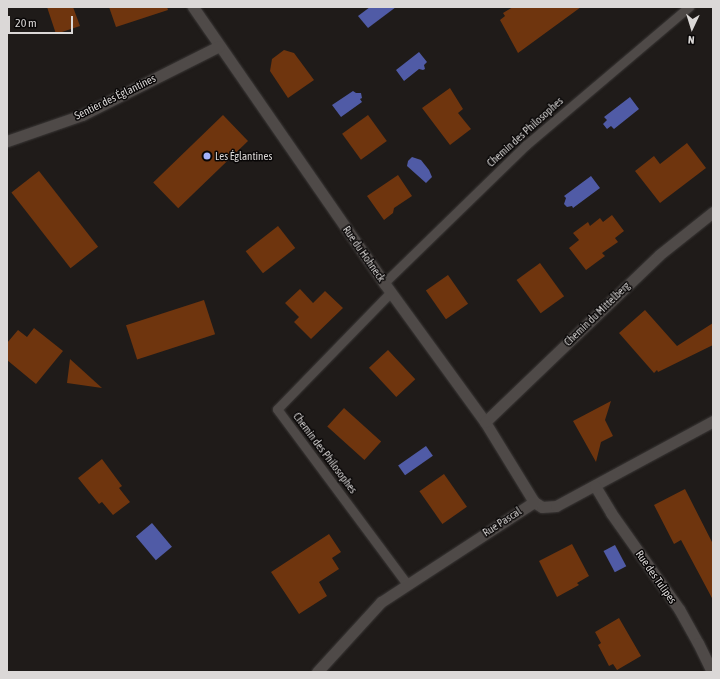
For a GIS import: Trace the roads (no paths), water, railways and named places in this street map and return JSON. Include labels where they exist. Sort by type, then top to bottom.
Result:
[{"type":"street","name":"Rue du Hohneck","points":[[192,7],[387,288],[485,422],[534,502]]},
{"type":"street","name":"Sentier des Églantines","points":[[7,141],[82,114],[219,46]]},
{"type":"street","name":"Chemin du Mittelberg","points":[[485,422],[659,255],[713,212]]},
{"type":"street","name":"Rue Pascal","points":[[317,672],[381,602],[534,502],[542,507],[556,506],[713,421]]},
{"type":"street","name":"Rue des Tulipes","points":[[595,486],[679,609],[712,672]]},
{"type":"lane","name":"Chemin des Philosophes","points":[[407,584],[277,409],[387,288],[526,145],[689,7]]},
{"type":"water","points":[[370,7],[396,7],[368,28],[358,16]]},
{"type":"water","points":[[419,52],[427,62],[424,65],[425,69],[419,69],[404,81],[396,70]]},
{"type":"water","points":[[353,91],[356,93],[361,93],[362,98],[360,99],[362,102],[341,117],[332,105]]},
{"type":"water","points":[[630,97],[639,109],[614,129],[611,126],[607,129],[603,124],[607,120],[604,117]]},
{"type":"water","points":[[412,157],[421,160],[429,170],[432,177],[426,183],[407,166],[408,161]]},
{"type":"water","points":[[591,176],[600,188],[573,208],[572,206],[567,207],[564,204],[566,198],[564,196]]},
{"type":"water","points":[[426,446],[433,456],[405,475],[398,466]]},
{"type":"water","points":[[152,523],[172,547],[156,560],[136,536]]},
{"type":"water","points":[[615,545],[626,566],[615,572],[604,551]]},
{"type":"place","name":"Les Églantines","points":[[207,156]]}]
